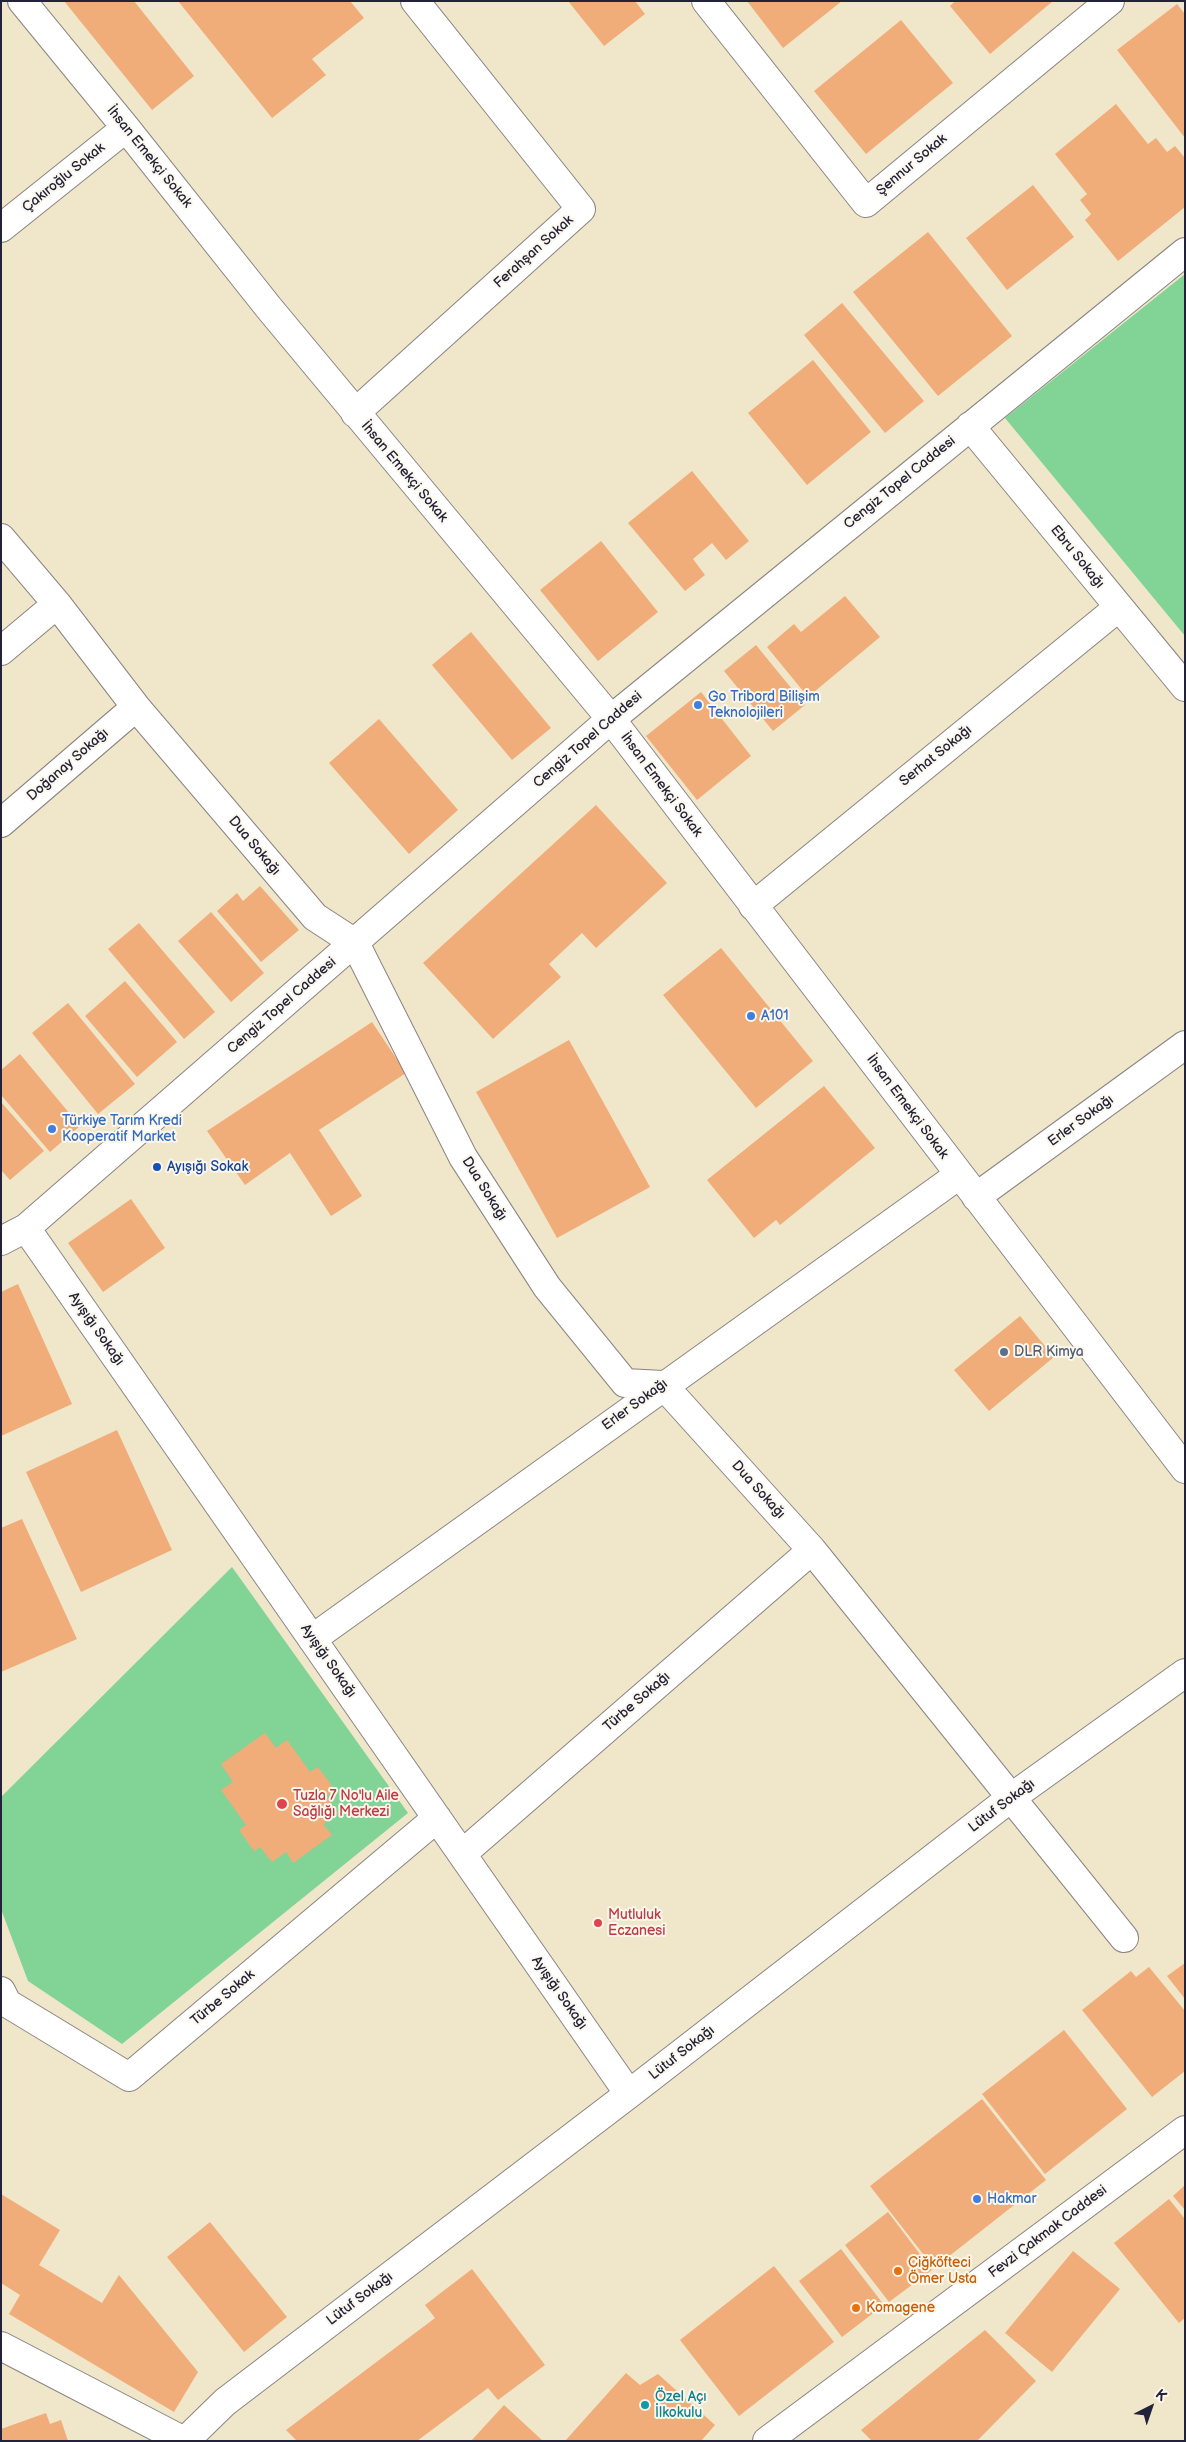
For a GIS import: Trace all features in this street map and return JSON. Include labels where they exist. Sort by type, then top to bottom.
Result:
[{"type":"street","name":"İhsan Emekçi Sokak","points":[[22,1],[126,128],[268,308],[611,719],[1185,1469]]},
{"type":"street","name":"Ferahşan Sokak","points":[[356,413],[581,209],[415,1]]},
{"type":"street","name":"Şennur Sokak","points":[[706,1],[866,203],[1110,1]]},
{"type":"street","name":"Çakıroğlu Sokak","points":[[1,228],[126,128]]},
{"type":"street","name":"Cengiz Topel Caddesi","points":[[1,1241],[26,1228],[611,719],[1185,252]]},
{"type":"street","name":"Ebru Sokağı","points":[[970,426],[1185,687]]},
{"type":"street","name":"Dua Sokağı","points":[[1,538],[57,604],[136,707],[315,917],[355,943],[463,1157],[547,1287],[625,1383],[663,1385],[812,1550],[1124,1938]]},
{"type":"street","points":[[1,651],[57,604]]},
{"type":"street","name":"Serhat Sokağı","points":[[753,906],[1118,607]]},
{"type":"street","name":"Doğanay Sokağı","points":[[1,823],[136,707]]},
{"type":"street","name":"Erler Sokağı","points":[[976,1197],[1185,1045]]},
{"type":"street","name":"Erler Sokağı","points":[[312,1639],[959,1174]]},
{"type":"street","name":"Ayışığı Sokağı","points":[[26,1228],[629,2094]]},
{"type":"street","name":"Türbe Sokağı","points":[[462,1854],[812,1550]]},
{"type":"street","name":"Lütuf Sokağı","points":[[184,2441],[225,2402],[629,2094],[1012,1797],[1185,1673]]},
{"type":"street","name":"Türbe Sokak","points":[[1,1992],[6,2003],[129,2077],[437,1818]]},
{"type":"street","name":"Fevzi Çakmak Caddesi","points":[[767,2441],[1185,2130]]},
{"type":"street","points":[[2,2348],[184,2441]]},
{"type":"green space","points":[[1185,274],[1185,636],[1005,418]]},
{"type":"green space","points":[[232,1567],[408,1813],[122,2044],[28,1981],[1,1909],[1,1797]]},
{"type":"building","points":[[64,1],[134,1],[194,76],[152,110]]},
{"type":"building","points":[[178,1],[350,1],[364,18],[312,59],[326,75],[272,118]]},
{"type":"building","points":[[568,1],[635,1],[645,14],[604,46]]},
{"type":"building","points":[[747,1],[842,1],[783,48]]},
{"type":"building","points":[[955,1],[1053,1],[990,54],[950,6]]},
{"type":"building","points":[[1177,4],[1185,14],[1185,138],[1117,50]]},
{"type":"building","points":[[901,20],[953,83],[866,154],[814,91]]},
{"type":"building","points":[[1116,104],[1148,144],[1156,138],[1167,152],[1175,146],[1185,158],[1185,207],[1118,261],[1085,220],[1091,214],[1080,200],[1087,194],[1055,154]]},
{"type":"building","points":[[1033,185],[1074,237],[1007,290],[966,238]]},
{"type":"building","points":[[928,232],[1012,336],[938,396],[853,292]]},
{"type":"building","points":[[842,303],[924,401],[885,433],[804,335]]},
{"type":"building","points":[[813,360],[871,432],[807,485],[748,413]]},
{"type":"building","points":[[692,471],[749,541],[726,560],[712,543],[693,559],[705,575],[685,591],[628,523]]},
{"type":"building","points":[[601,541],[658,612],[598,661],[540,590]]},
{"type":"building","points":[[845,596],[880,637],[808,697],[767,647],[794,624],[801,632]]},
{"type":"building","points":[[471,632],[551,728],[512,760],[432,665]]},
{"type":"building","points":[[756,645],[805,705],[773,731],[724,671]]},
{"type":"building","points":[[701,692],[751,756],[697,800],[646,736]]},
{"type":"building","points":[[379,719],[458,810],[409,854],[329,763]]},
{"type":"building","points":[[596,805],[667,883],[596,948],[582,933],[549,964],[561,977],[493,1039],[423,963]]},
{"type":"building","points":[[260,886],[299,930],[261,962],[217,911],[237,893],[243,901]]},
{"type":"building","points":[[211,912],[264,973],[231,1002],[178,941]]},
{"type":"building","points":[[139,923],[215,1012],[184,1039],[108,949]]},
{"type":"building","points":[[721,948],[813,1061],[756,1108],[663,995]]},
{"type":"building","points":[[125,981],[177,1042],[137,1077],[85,1016]]},
{"type":"building","points":[[68,1003],[135,1084],[98,1114],[32,1033]]},
{"type":"building","points":[[372,1022],[406,1073],[319,1130],[362,1196],[331,1216],[290,1153],[245,1185],[207,1131]]},
{"type":"building","points":[[569,1040],[650,1187],[557,1238],[476,1092]]},
{"type":"building","points":[[20,1054],[80,1126],[50,1152],[1,1095],[1,1070]]},
{"type":"building","points":[[824,1086],[875,1148],[780,1225],[776,1220],[754,1238],[707,1180]]},
{"type":"building","points":[[1,1102],[44,1151],[10,1180],[1,1170]]},
{"type":"building","points":[[131,1199],[165,1248],[103,1292],[68,1243]]},
{"type":"building","points":[[18,1284],[72,1404],[1,1436],[1,1292]]},
{"type":"building","points":[[1020,1316],[1054,1357],[989,1411],[954,1370]]},
{"type":"building","points":[[117,1430],[172,1550],[81,1592],[26,1472]]},
{"type":"building","points":[[22,1519],[77,1639],[1,1672],[1,1528]]},
{"type":"building","name":"Tuzla 7 No'lu Aile Sağlığı Merkezi","points":[[265,1733],[276,1748],[287,1740],[310,1772],[318,1767],[335,1790],[326,1796],[338,1813],[323,1824],[332,1835],[293,1863],[286,1852],[272,1862],[260,1847],[254,1851],[239,1830],[246,1825],[221,1790],[233,1782],[221,1764]]},
{"type":"building","points":[[1185,1963],[1185,1999],[1167,1976]]},
{"type":"building","points":[[1149,1967],[1185,2011],[1185,2071],[1152,2097],[1082,2010],[1131,1971],[1136,1977]]},
{"type":"building","points":[[1064,2030],[1127,2109],[1045,2174],[982,2094]]},
{"type":"building","points":[[982,2099],[1046,2180],[934,2268],[870,2186]]},
{"type":"building","points":[[1185,2185],[1185,2210],[1173,2196]]},
{"type":"building","points":[[1,2194],[60,2230],[39,2265],[102,2303],[119,2275],[198,2372],[174,2412],[9,2314],[20,2295],[1,2283]]},
{"type":"building","points":[[1169,2199],[1185,2219],[1185,2318],[1179,2323],[1114,2243]]},
{"type":"building","points":[[888,2212],[932,2270],[889,2302],[845,2245]]},
{"type":"building","points":[[210,2222],[287,2317],[244,2352],[167,2257]]},
{"type":"building","points":[[841,2249],[884,2305],[842,2337],[799,2281]]},
{"type":"building","points":[[1073,2251],[1120,2289],[1052,2372],[1005,2333]]},
{"type":"building","points":[[774,2266],[834,2342],[739,2416],[680,2340]]},
{"type":"building","points":[[472,2269],[545,2365],[498,2400],[488,2388],[417,2441],[297,2441],[286,2430],[435,2318],[425,2305]]},
{"type":"building","points":[[985,2330],[1036,2381],[977,2441],[872,2441],[861,2430]]},
{"type":"building","name":"Özel Açı İlkokulu","points":[[626,2373],[640,2385],[658,2374],[715,2425],[701,2441],[565,2441]]},
{"type":"building","points":[[504,2405],[543,2441],[471,2441]]},
{"type":"building","points":[[46,2413],[50,2424],[61,2420],[68,2441],[1,2441],[1,2429]]},
{"type":"place","name":"Go Tri̇bord Bi̇li̇şi̇m Teknoloji̇leri","points":[[698,705]]},
{"type":"place","name":"A101","points":[[751,1016]]},
{"type":"place","name":"Türkiye Tarım Kredi Kooperatif Market","points":[[52,1129]]},
{"type":"place","name":"Ayışığı Sokak","points":[[157,1167]]},
{"type":"place","name":"DLR Kimya","points":[[1004,1352]]},
{"type":"place","name":"Tuzla 7 No'lu Aile Sağlığı Merkezi","points":[[282,1804]]},
{"type":"place","name":"Mutluluk Eczanesi","points":[[598,1923]]},
{"type":"place","name":"Hakmar","points":[[977,2199]]},
{"type":"place","name":"Çiğköfteci Ömer Usta","points":[[898,2271]]},
{"type":"place","name":"Komagene","points":[[856,2308]]},
{"type":"place","name":"Özel Açı İlkokulu","points":[[645,2405]]}]
